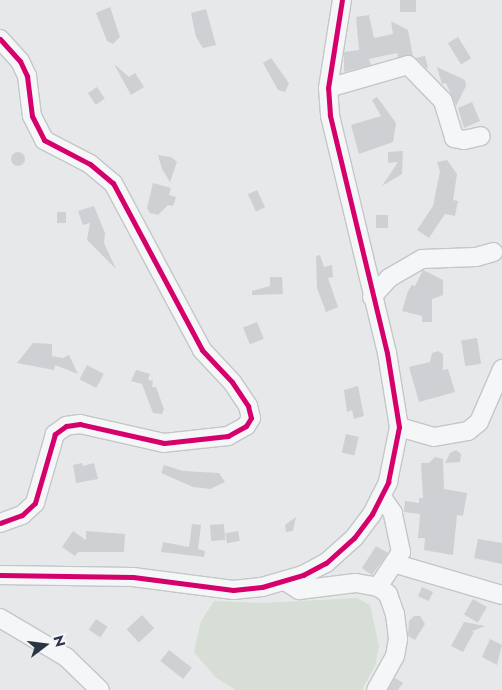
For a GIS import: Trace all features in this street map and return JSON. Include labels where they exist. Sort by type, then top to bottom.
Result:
[{"type":"street","points":[[0,575],[133,577],[233,590],[285,581],[326,563],[354,538],[381,496],[395,457],[399,427],[394,390],[330,115],[328,88],[342,0]]},
{"type":"street","points":[[0,39],[20,60],[27,76],[32,116],[44,140],[90,164],[113,183],[202,350],[232,382],[248,406],[251,418],[246,426],[228,436],[164,443],[80,424],[66,426],[55,434],[35,502],[22,514],[0,523]]},
{"type":"street","points":[[328,88],[408,64],[440,95],[454,138],[464,140],[481,136]]},
{"type":"street","points":[[372,297],[389,278],[422,259],[476,257],[493,252]]},
{"type":"street","points":[[399,427],[434,438],[468,432],[479,422],[502,369]]},
{"type":"street","points":[[378,587],[396,564],[401,552],[398,532],[392,513],[381,496]]},
{"type":"street","points":[[396,564],[502,595]]},
{"type":"street","points":[[285,581],[299,590],[356,583],[378,587],[388,594],[395,614],[398,639],[395,656],[376,690]]},
{"type":"street","points":[[0,618],[66,657],[100,690]]},
{"type":"shaded area","points":[[357,598],[370,605],[379,646],[375,666],[362,690],[236,690],[215,677],[194,652],[201,621],[214,601],[264,603]]},
{"type":"building","points":[[400,0],[416,0],[416,12],[400,12]]},
{"type":"building","points":[[110,7],[120,37],[113,44],[107,41],[96,13]]},
{"type":"building","points":[[206,9],[216,45],[203,48],[196,37],[191,13]]},
{"type":"building","points":[[369,15],[374,38],[393,34],[391,21],[408,30],[413,56],[398,57],[397,53],[369,59],[371,65],[344,72],[344,52],[359,50],[356,17]]},
{"type":"building","points":[[458,37],[471,58],[461,65],[448,43]]},
{"type":"building","points":[[425,56],[428,68],[416,58]]},
{"type":"building","points":[[271,58],[289,83],[285,92],[278,90],[263,63]]},
{"type":"building","points":[[114,64],[129,77],[135,73],[144,87],[131,95]]},
{"type":"building","points":[[437,67],[465,80],[466,86],[456,106],[446,83],[442,84]]},
{"type":"building","points":[[97,87],[105,99],[96,105],[88,93]]},
{"type":"building","points":[[377,97],[396,123],[393,142],[359,154],[351,125],[381,116],[372,100]]},
{"type":"building","points":[[472,102],[480,121],[464,128],[458,108]]},
{"type":"building","points":[[403,151],[402,174],[382,186],[398,162],[388,163],[388,152]]},
{"type":"building","points":[[15,152],[21,152],[25,159],[21,166],[15,166],[11,162],[11,156]]},
{"type":"building","points":[[158,155],[171,157],[177,162],[170,182],[162,169]]},
{"type":"building","points":[[447,160],[457,174],[453,200],[458,201],[455,216],[445,214],[429,238],[417,230],[433,206],[440,171],[437,162]]},
{"type":"building","points":[[153,183],[171,188],[169,195],[176,197],[173,206],[168,205],[158,215],[150,213],[147,208]]},
{"type":"building","points":[[257,190],[265,207],[256,211],[248,194]]},
{"type":"building","points":[[94,206],[105,233],[104,243],[116,269],[87,240],[90,223],[83,225],[78,211]]},
{"type":"building","points":[[57,212],[66,212],[66,223],[57,223]]},
{"type":"building","points":[[376,215],[388,215],[388,228],[376,228]]},
{"type":"building","points":[[320,255],[324,267],[332,265],[333,277],[328,278],[338,307],[326,312],[317,288],[316,256]]},
{"type":"building","points":[[423,270],[443,280],[443,295],[432,299],[432,322],[422,322],[422,316],[402,311],[408,291],[412,285],[415,286]]},
{"type":"building","points":[[270,277],[282,277],[283,294],[252,295],[252,291],[270,286]]},
{"type":"building","points":[[257,322],[264,339],[250,344],[243,328]]},
{"type":"building","points":[[477,338],[481,364],[465,366],[461,341]]},
{"type":"building","points":[[33,343],[52,344],[52,356],[63,358],[69,355],[78,374],[55,365],[54,370],[17,363]]},
{"type":"building","points":[[438,351],[443,354],[443,370],[448,369],[455,392],[419,402],[409,367],[430,362],[432,353]]},
{"type":"building","points":[[87,365],[104,374],[96,388],[79,379]]},
{"type":"building","points":[[136,370],[150,374],[148,380],[153,381],[152,387],[156,387],[164,409],[162,414],[153,413],[142,384],[131,381]]},
{"type":"building","points":[[358,386],[364,416],[354,419],[352,410],[347,412],[344,390]]},
{"type":"building","points":[[346,434],[359,437],[354,455],[342,453]]},
{"type":"building","points":[[456,450],[461,454],[460,462],[445,463],[450,453]]},
{"type":"building","points":[[435,457],[443,459],[444,489],[467,493],[463,516],[457,515],[453,555],[424,550],[425,538],[418,538],[420,514],[404,512],[405,501],[419,503],[419,498],[423,498],[421,463],[429,463]]},
{"type":"building","points":[[82,463],[83,466],[94,463],[98,479],[76,483],[73,465]]},
{"type":"building","points":[[164,465],[183,471],[219,473],[225,482],[210,489],[193,487],[161,473]]},
{"type":"building","points":[[296,517],[293,531],[286,532],[285,525]]},
{"type":"building","points":[[192,524],[201,525],[198,549],[205,551],[204,557],[161,552],[163,542],[189,547]]},
{"type":"building","points":[[224,524],[225,540],[211,541],[210,525]]},
{"type":"building","points":[[73,531],[86,540],[86,531],[125,534],[124,552],[78,552],[75,556],[62,547]]},
{"type":"building","points":[[238,531],[240,541],[227,543],[225,533]]},
{"type":"building","points":[[478,539],[502,543],[502,564],[474,558]]},
{"type":"building","points":[[376,546],[388,553],[372,575],[362,568]]},
{"type":"building","points":[[422,587],[433,592],[429,601],[418,596]]},
{"type":"building","points":[[473,599],[487,607],[478,623],[464,615]]},
{"type":"building","points":[[142,615],[154,628],[139,642],[127,629]]},
{"type":"building","points":[[414,616],[420,616],[425,624],[415,640],[408,636],[409,621]]},
{"type":"building","points":[[96,619],[108,627],[100,638],[89,630]]},
{"type":"building","points":[[464,622],[485,626],[472,631],[474,632],[463,652],[451,646]]},
{"type":"building","points":[[490,639],[502,645],[497,665],[482,657]]},
{"type":"building","points":[[169,650],[192,668],[183,679],[160,661]]},
{"type":"building","points":[[395,678],[403,683],[398,690],[388,690]]},
{"type":"cycle path","points":[[0,575],[133,577],[233,590],[262,587],[303,575],[326,563],[354,538],[372,514],[388,482],[399,427],[387,353],[330,115],[328,88],[342,0]]},
{"type":"cycle path","points":[[0,39],[20,61],[27,76],[32,116],[44,140],[90,164],[113,183],[202,350],[232,382],[248,406],[251,418],[246,426],[228,436],[164,443],[80,424],[66,426],[55,434],[35,503],[22,515],[0,523]]}]
